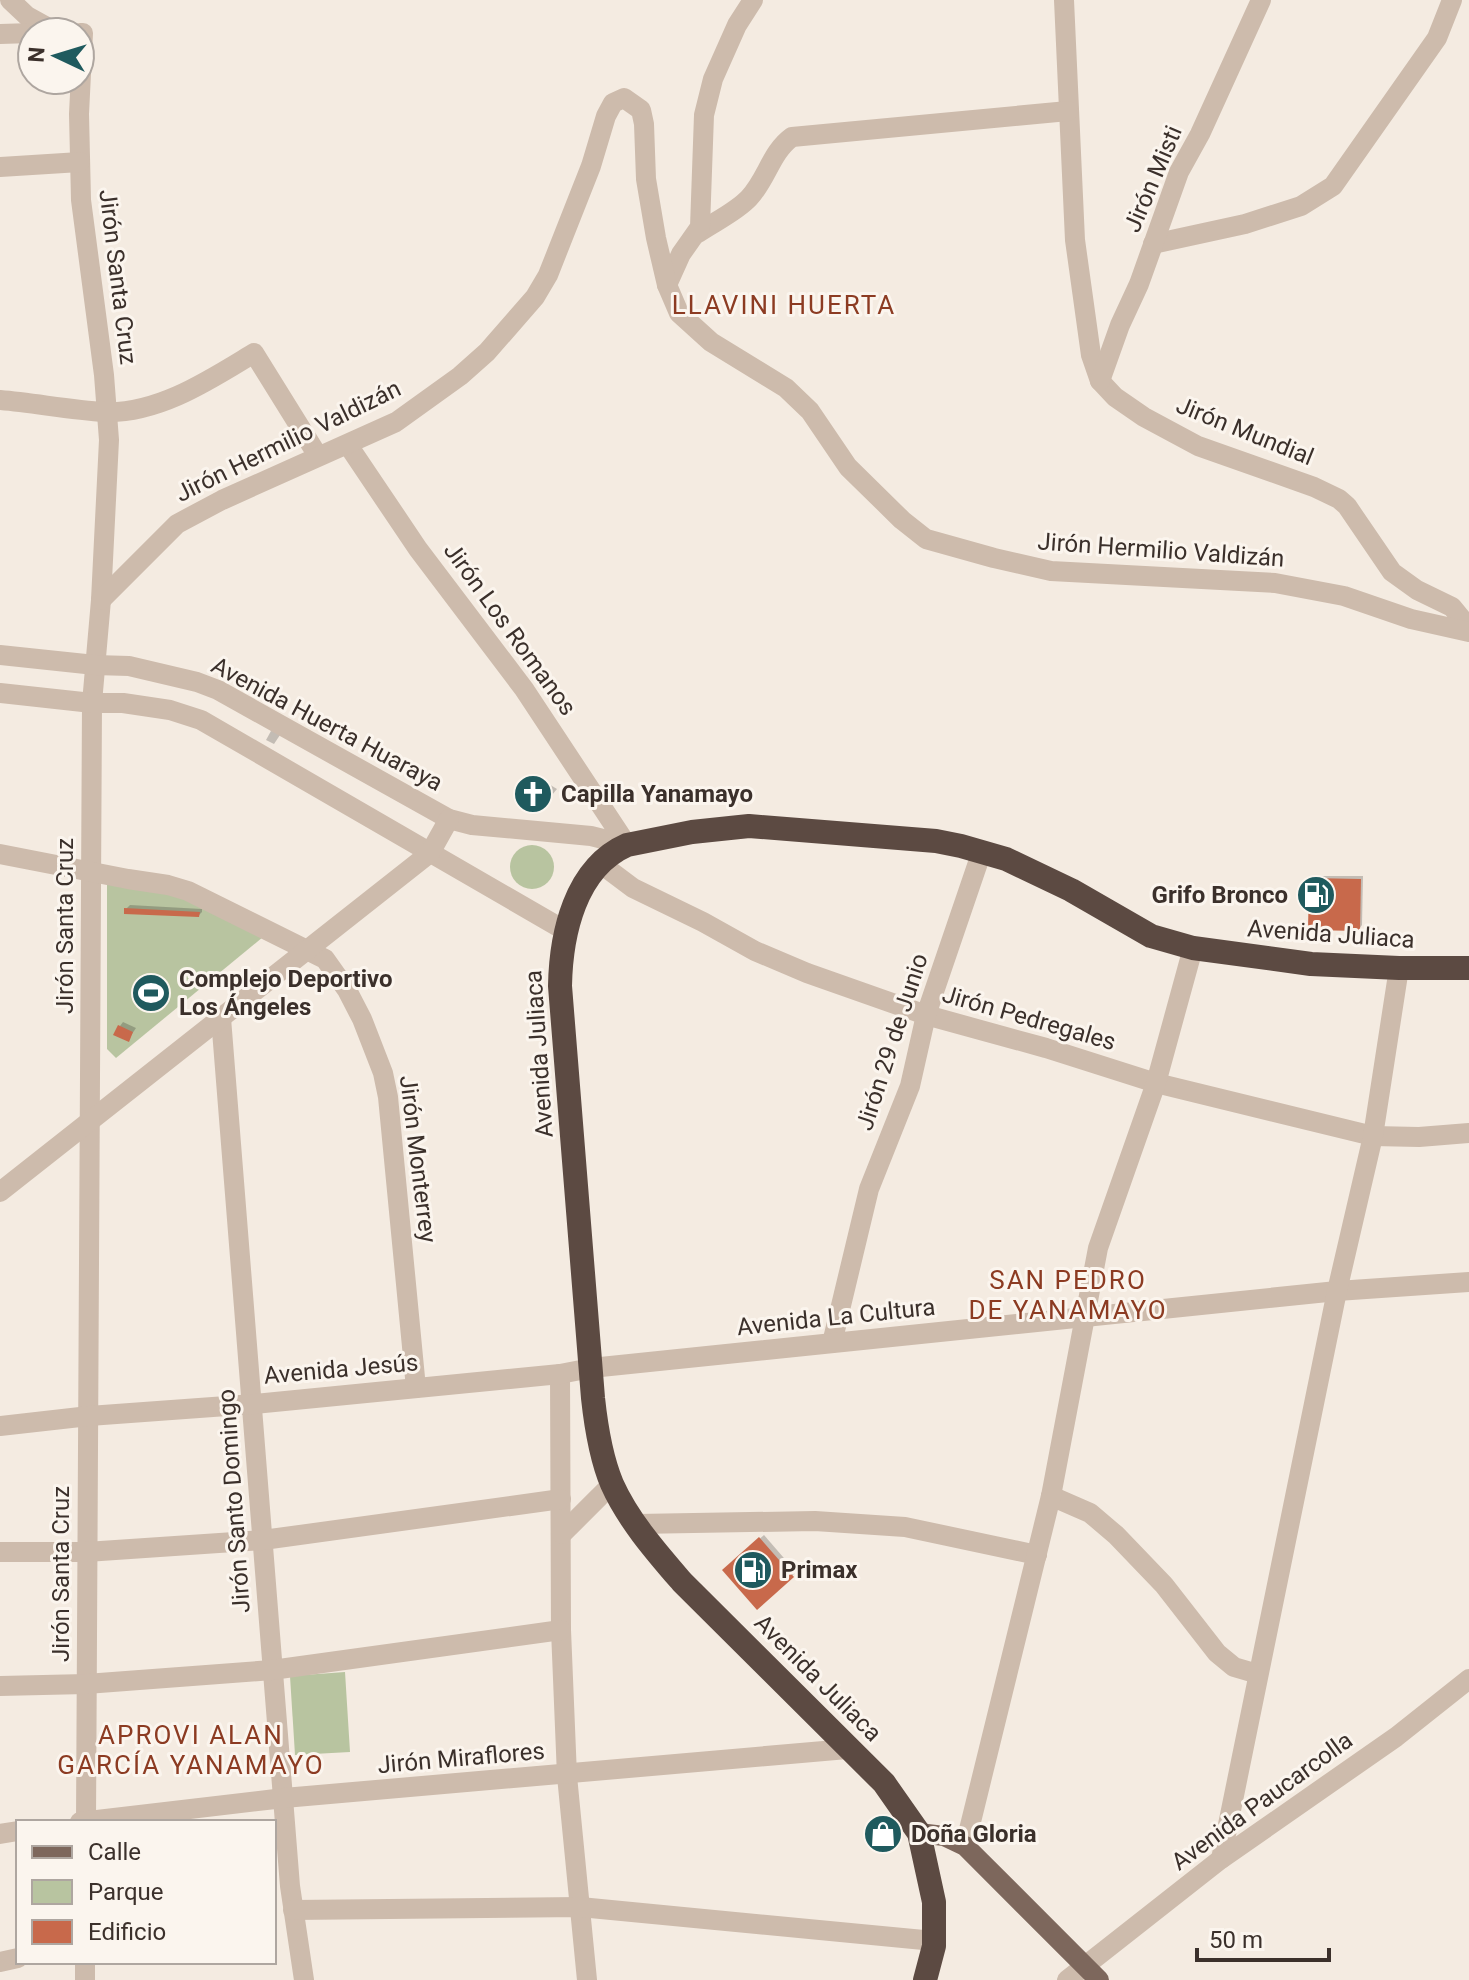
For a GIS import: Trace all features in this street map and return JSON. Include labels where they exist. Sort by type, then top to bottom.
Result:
[{"type":"highway","name":"Avenida Juliaca","points":[[925,1980],[934,1941],[934,1902],[919,1833],[884,1783],[682,1582],[637,1524],[612,1484],[596,1424],[560,986],[564,930],[579,895],[614,851],[627,845],[692,832],[749,826],[936,841],[1006,859],[1071,890],[1151,936],[1193,948],[1311,964],[1469,968]]},
{"type":"main road","points":[[919,1833],[944,1836],[965,1846],[1092,1973]]},
{"type":"street","points":[[10,0],[27,16]]},
{"type":"street","points":[[698,233],[704,115],[713,79],[737,25],[753,0]]},
{"type":"street","points":[[1064,0],[1075,240],[1091,355],[1100,381]]},
{"type":"street","name":"Jirón Misti","points":[[1100,381],[1179,172],[1200,134],[1261,0]]},
{"type":"street","points":[[1153,244],[1245,224],[1301,206],[1333,186],[1437,38],[1452,0]]},
{"type":"street","name":"Jirón Santa Cruz","points":[[80,96],[84,237],[108,412],[109,469],[92,703],[84,1820]]},
{"type":"street","name":"Jirón Hermilio Valdizán","points":[[101,600],[177,524],[396,422],[460,376],[513,324],[535,297],[558,254],[606,116],[613,103],[624,98],[641,110],[650,205],[667,285],[679,313],[696,331],[786,388],[810,411],[848,467],[926,539],[1051,571],[1275,583],[1344,596],[1411,619],[1469,630]]},
{"type":"street","points":[[667,285],[681,254],[698,233],[748,200],[766,176],[782,144],[792,137],[1068,111]]},
{"type":"street","points":[[0,167],[80,162]]},
{"type":"street","points":[[0,400],[108,412],[158,402],[187,390],[254,353],[318,456]]},
{"type":"street","name":"Jirón Mundial","points":[[1100,381],[1115,397],[1144,417],[1198,446],[1314,487],[1339,499],[1392,572],[1417,590],[1452,607],[1469,630]]},
{"type":"street","name":"Jirón Los Romanos","points":[[348,445],[418,549],[524,689],[627,845]]},
{"type":"street","name":"Avenida Huerta Huaraya","points":[[0,655],[129,666],[208,686],[449,819],[472,825],[591,836],[627,845]]},
{"type":"street","points":[[0,693],[92,703],[123,703],[170,710],[201,720],[564,930]]},
{"type":"street","points":[[0,1192],[430,853],[449,819]]},
{"type":"street","name":"Jirón 29 de Junio","points":[[832,1343],[869,1189],[910,1086],[926,1015],[982,851]]},
{"type":"street","name":"Jirón Monterrey","points":[[0,854],[188,891],[325,959],[347,990],[362,1019],[383,1073],[391,1117],[416,1388]]},
{"type":"street","name":"Jirón Pedregales","points":[[601,864],[645,895],[755,951],[926,1015],[1156,1083],[1373,1136],[1419,1137],[1469,1133]]},
{"type":"street","points":[[965,1846],[1051,1496],[1098,1248],[1156,1083],[1193,948]]},
{"type":"street","points":[[1221,1859],[1337,1291],[1373,1136],[1399,968]]},
{"type":"street","name":"Jirón Santo Domingo","points":[[221,1018],[284,1798],[282,1888],[293,1910],[304,1980]]},
{"type":"street","name":"Avenida La Cultura","points":[[591,1368],[1337,1291],[1469,1282]]},
{"type":"street","name":"Avenida Jesús","points":[[0,1426],[560,1374],[591,1368]]},
{"type":"street","points":[[560,1374],[561,1630],[567,1776],[587,1980]]},
{"type":"street","points":[[562,1534],[612,1484]]},
{"type":"street","points":[[1051,1496],[1090,1513],[1116,1535],[1164,1585],[1217,1653],[1234,1667],[1258,1674]]},
{"type":"street","points":[[0,1552],[86,1552],[263,1540],[561,1499]]},
{"type":"street","points":[[637,1524],[815,1521],[905,1527],[1037,1555]]},
{"type":"street","points":[[0,1686],[86,1684],[272,1670],[561,1630]]},
{"type":"street","name":"Avenida Paucarcolla","points":[[1067,1980],[1092,1973],[1131,1932],[1221,1859],[1396,1737],[1469,1679]]},
{"type":"street","name":"Jirón Miraflores","points":[[101,1820],[284,1798],[567,1776],[847,1749]]},
{"type":"street","points":[[293,1910],[580,1907],[934,1941]]},
{"type":"green space","points":[[532,845],[547,852],[554,867],[547,882],[532,889],[517,882],[510,867],[517,852]]},
{"type":"green space","name":"Complejo Deportivo Los Ángeles","points":[[107,870],[165,882],[263,937],[116,1058],[107,1049]]},
{"type":"green space","points":[[345,1672],[350,1752],[295,1755],[290,1676]]},
{"type":"building","name":"Capilla Yanamayo","points":[[524,782],[550,797],[542,810],[518,791]]},
{"type":"building","points":[[1309,878],[1361,879],[1360,931],[1308,930]]},
{"type":"building","points":[[124,908],[200,912],[199,917],[124,914]]},
{"type":"building","points":[[118,1025],[133,1032],[129,1042],[113,1035]]},
{"type":"building","points":[[759,1537],[794,1577],[757,1610],[722,1570]]},
{"type":"place","name":"Capilla Yanamayo","points":[[533,794]]},
{"type":"place","name":"Grifo Bronco","points":[[1316,895]]},
{"type":"place","name":"Complejo Deportivo Los Ángeles","points":[[151,993]]},
{"type":"place","name":"Primax","points":[[753,1570]]},
{"type":"place","name":"Doña Gloria","points":[[883,1834]]},
{"type":"district","name":"LLAVINI HUERTA","points":[[784,305]]},
{"type":"district","name":"SAN PEDRO DE YANAMAYO","points":[[1068,1295]]},
{"type":"district","name":"APROVI ALAN GARCÍA YANAMAYO","points":[[191,1750]]}]
